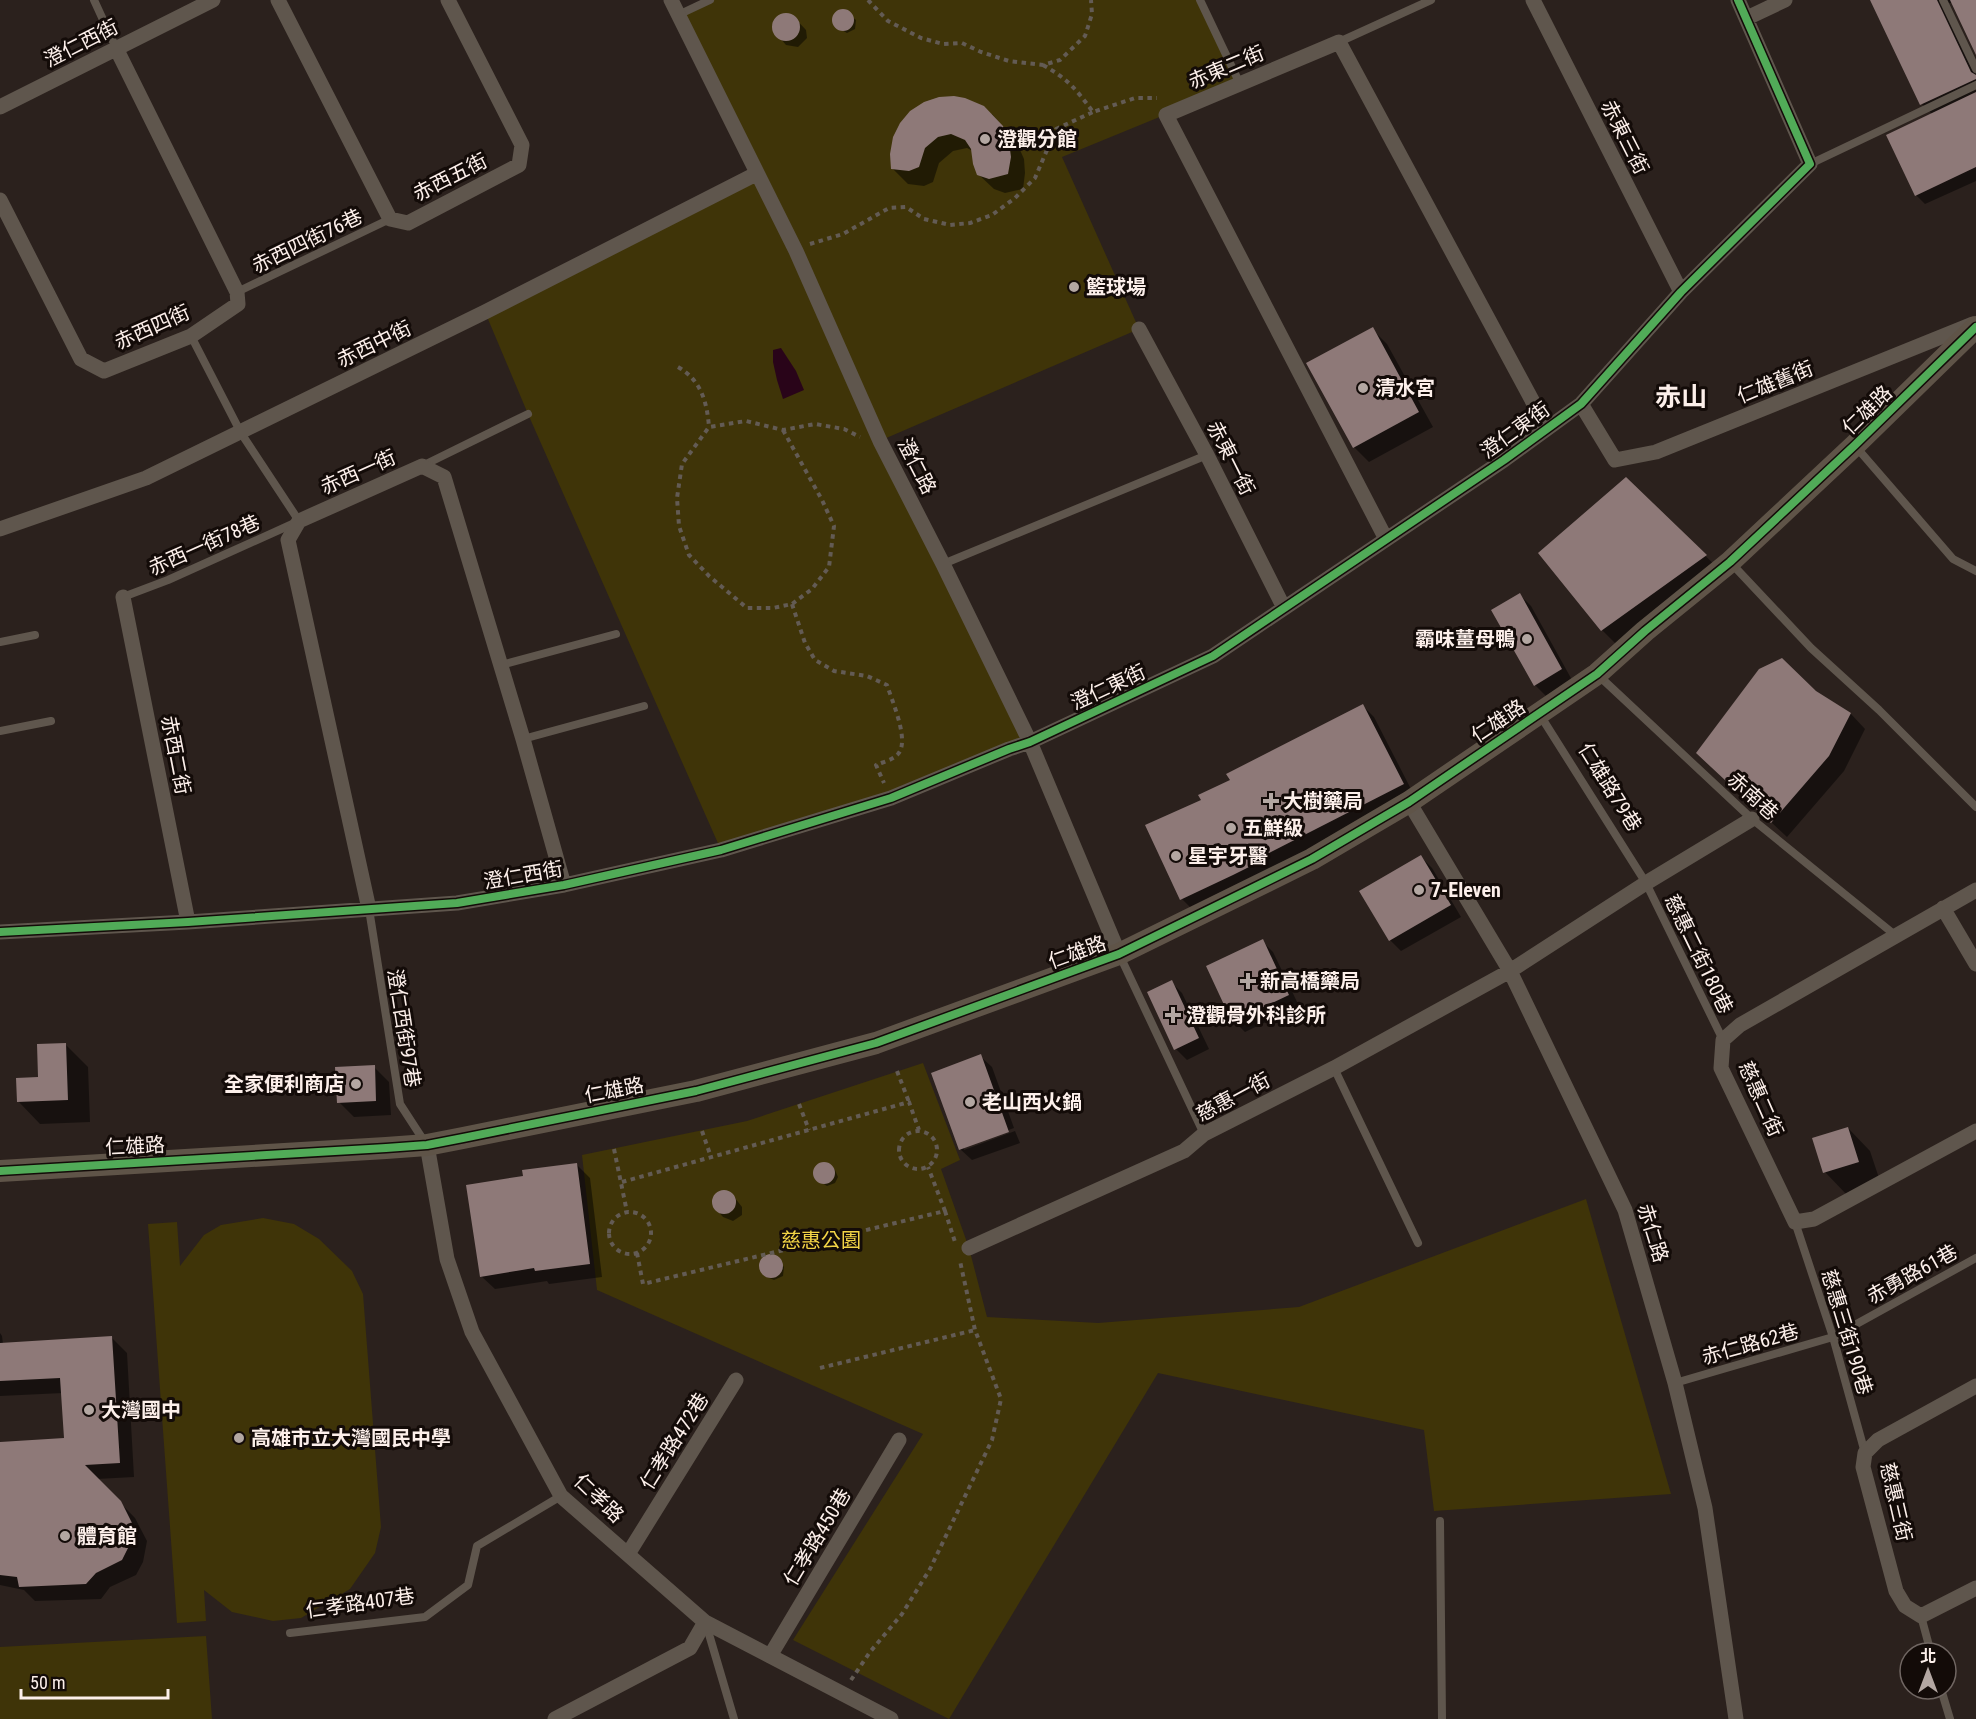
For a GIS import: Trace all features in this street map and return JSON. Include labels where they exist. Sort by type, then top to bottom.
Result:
[{"type":"street","name":"澄仁西街","points":[[0,107],[213,0]]},
{"type":"street","points":[[278,0],[390,219]]},
{"type":"street","name":"赤西五街","points":[[390,219],[408,223],[519,165],[522,145],[448,0]]},
{"type":"street","name":"澄仁路","points":[[671,0],[796,251],[880,441],[944,564],[1030,742],[1119,954]]},
{"type":"street","name":"赤東三街","points":[[1533,0],[1681,292]]},
{"type":"street","points":[[1738,0],[1748,18],[1810,164]]},
{"type":"street","points":[[1748,18],[1785,0]]},
{"type":"street","points":[[1339,42],[1547,428]]},
{"type":"street","name":"赤東二街","points":[[1339,42],[1166,115],[1386,539]]},
{"type":"street","points":[[116,48],[237,292]]},
{"type":"street","name":"澄仁東街","points":[[1030,742],[1213,656],[1504,460],[1581,404],[1681,292],[1810,164]]},
{"type":"street","name":"赤西中街","points":[[0,529],[146,478],[495,307],[756,174]]},
{"type":"street","name":"赤西四街","points":[[0,200],[81,359],[104,371],[191,336],[238,304],[237,292]]},
{"type":"street","name":"仁雄舊街","points":[[1581,404],[1615,460],[1656,452],[1976,325]]},
{"type":"street","name":"仁雄路","points":[[0,1171],[427,1145],[696,1091],[876,1043],[1119,954],[1312,859],[1409,802],[1596,674],[1730,562],[1855,445],[1976,325]]},
{"type":"street","name":"赤東一街","points":[[1139,329],[1207,455],[1284,608]]},
{"type":"street","name":"赤西一街","points":[[299,521],[422,466],[444,477],[523,739],[564,885]]},
{"type":"street","points":[[299,521],[288,540],[369,909]]},
{"type":"street","name":"赤西二街","points":[[123,597],[188,922]]},
{"type":"street","name":"澄仁西街","points":[[0,932],[188,922],[457,903],[564,885],[720,850],[891,798],[1030,742]]},
{"type":"street","name":"赤仁路","points":[[1409,802],[1510,971],[1625,1210],[1676,1383],[1705,1508],[1736,1719]]},
{"type":"street","points":[[1510,971],[1646,883],[1752,819]]},
{"type":"street","points":[[1723,1040],[1740,1025],[1976,890]]},
{"type":"street","points":[[1943,908],[1976,964]]},
{"type":"street","name":"慈惠一街","points":[[969,1248],[1184,1151],[1204,1134],[1334,1068],[1510,971]]},
{"type":"street","name":"慈惠二街","points":[[1723,1040],[1721,1068],[1795,1222]]},
{"type":"street","points":[[1795,1222],[1814,1220],[1976,1131]]},
{"type":"street","name":"仁孝路","points":[[427,1145],[447,1259],[472,1332],[561,1496],[705,1622],[891,1719]]},
{"type":"street","name":"仁孝路472巷","points":[[628,1554],[736,1380]]},
{"type":"street","name":"慈惠三街","points":[[1921,1616],[1905,1606],[1896,1591],[1863,1467],[1865,1453],[1878,1440],[1976,1386]]},
{"type":"street","name":"仁孝路450巷","points":[[770,1656],[899,1440]]},
{"type":"street","points":[[1921,1616],[1976,1588]]},
{"type":"street","points":[[555,1719],[690,1648],[705,1622]]},
{"type":"lane","points":[[94,0],[116,48]]},
{"type":"lane","points":[[678,15],[710,0]]},
{"type":"lane","points":[[1200,0],[1240,84]]},
{"type":"lane","points":[[1339,42],[1431,0]]},
{"type":"lane","points":[[1943,0],[1976,69]]},
{"type":"lane","points":[[1810,164],[1976,85]]},
{"type":"lane","name":"赤西四街76巷","points":[[237,292],[390,219]]},
{"type":"lane","points":[[191,336],[241,433],[299,521]]},
{"type":"lane","points":[[422,466],[528,414]]},
{"type":"lane","points":[[1855,445],[1953,559],[1976,571]]},
{"type":"lane","points":[[944,564],[1207,455]]},
{"type":"lane","name":"赤西一街78巷","points":[[123,597],[168,580],[299,521]]},
{"type":"lane","points":[[1730,562],[1811,648],[1879,710],[1976,807]]},
{"type":"lane","points":[[501,665],[616,634]]},
{"type":"lane","points":[[0,642],[35,635]]},
{"type":"lane","name":"赤南巷","points":[[1596,674],[1752,819],[1895,935]]},
{"type":"lane","points":[[523,739],[644,706]]},
{"type":"lane","name":"仁雄路79巷","points":[[1539,714],[1646,883]]},
{"type":"lane","points":[[0,731],[51,721]]},
{"type":"lane","name":"慈惠二街180巷","points":[[1646,883],[1723,1040]]},
{"type":"lane","name":"澄仁西街97巷","points":[[369,909],[400,1104],[427,1145]]},
{"type":"lane","points":[[1119,954],[1204,1134]]},
{"type":"lane","points":[[1334,1068],[1418,1244]]},
{"type":"lane","name":"慈惠三街190巷","points":[[1795,1222],[1833,1337],[1865,1453]]},
{"type":"lane","name":"赤勇路61巷","points":[[1833,1337],[1976,1258]]},
{"type":"lane","name":"赤仁路62巷","points":[[1676,1383],[1833,1337]]},
{"type":"lane","name":"仁孝路407巷","points":[[290,1633],[425,1617],[468,1585],[477,1546],[561,1496]]},
{"type":"lane","points":[[1440,1521],[1442,1719]]},
{"type":"lane","points":[[1921,1616],[1928,1641]]},
{"type":"lane","points":[[705,1622],[734,1719]]},
{"type":"lane","points":[[1945,1701],[1950,1719]]},
{"type":"path","points":[[868,0],[888,21],[921,38],[943,44],[962,43],[1009,61],[1043,65],[1063,76],[1075,87],[1093,112]]},
{"type":"path","points":[[1043,65],[1060,60],[1085,36],[1092,14],[1091,0]]},
{"type":"path","points":[[796,251],[843,234],[889,208],[906,207],[924,219],[950,225],[970,223],[992,215],[1015,198],[1035,178],[1056,129],[1093,112],[1135,99],[1157,98]]},
{"type":"path","points":[[678,367],[687,372],[701,389],[708,408],[709,427],[682,464],[677,498],[679,526],[688,555],[747,608],[773,608],[792,604],[812,590],[829,567],[834,526],[783,430]]},
{"type":"path","points":[[709,427],[746,421],[783,430],[815,424],[844,429],[873,444],[880,441]]},
{"type":"path","points":[[792,604],[805,643],[815,660],[834,671],[867,676],[887,685],[902,734],[902,748],[896,756],[876,765],[891,798]]},
{"type":"path","points":[[897,1071],[919,1131]]},
{"type":"path","points":[[622,1182],[909,1102]]},
{"type":"path","points":[[800,1104],[809,1130]]},
{"type":"path","points":[[702,1131],[711,1157]]},
{"type":"path","points":[[913,1131],[931,1135],[937,1145],[936,1158],[928,1167],[909,1167],[899,1151],[903,1139],[913,1131]]},
{"type":"path","points":[[614,1149],[627,1212]]},
{"type":"path","points":[[843,1694],[870,1652],[902,1614],[930,1569],[992,1440],[1001,1399],[975,1330],[958,1250],[928,1167]]},
{"type":"path","points":[[637,1253],[643,1284],[945,1211]]},
{"type":"path","points":[[627,1212],[641,1215],[650,1225],[651,1238],[648,1244],[637,1253],[624,1253],[617,1250],[610,1238],[609,1231],[615,1218],[627,1212]]},
{"type":"path","points":[[820,1368],[975,1330]]},
{"type":"green space","points":[[710,0],[1200,0],[1240,84],[1062,157],[1139,329],[884,439],[1030,742],[721,850],[485,312],[756,174],[678,15]]},
{"type":"green space","name":"慈惠公園","points":[[923,1063],[960,1160],[941,1169],[969,1248],[987,1317],[1098,1323],[1299,1307],[1586,1199],[1671,1494],[1434,1511],[1424,1430],[1158,1373],[949,1719],[793,1640],[923,1434],[597,1290],[582,1155],[747,1121]]},
{"type":"green space","points":[[263,1218],[294,1224],[319,1239],[352,1271],[363,1294],[381,1527],[375,1553],[350,1589],[301,1618],[273,1621],[232,1612],[204,1590],[206,1621],[177,1623],[148,1224],[177,1222],[180,1266],[204,1235],[221,1225]]},
{"type":"green space","points":[[206,1636],[212,1719],[0,1719],[0,1647]]},
{"type":"shaded area","points":[[781,348],[796,371],[804,390],[783,399],[773,362],[773,350]]},
{"type":"building","points":[[1870,0],[1937,0],[1976,79],[1920,105]]},
{"type":"building","points":[[1950,0],[1976,0],[1976,55]]},
{"type":"building","points":[[843,9],[851,12],[854,20],[851,28],[843,31],[835,28],[832,20],[835,12]]},
{"type":"building","points":[[786,13],[796,17],[800,27],[796,37],[786,41],[776,37],[772,27],[776,17]]},
{"type":"building","points":[[1976,92],[1976,167],[1915,196],[1886,135]]},
{"type":"building","name":"澄觀分館","points":[[954,96],[984,106],[1003,126],[1009,142],[1011,157],[1008,174],[989,179],[977,175],[971,149],[965,140],[951,134],[938,137],[925,148],[919,167],[909,171],[891,169],[890,154],[893,137],[900,123],[910,111],[924,102],[939,97]]},
{"type":"building","name":"清水宮","points":[[1373,327],[1419,412],[1353,448],[1306,363]]},
{"type":"building","points":[[1626,477],[1707,555],[1601,631],[1538,553]]},
{"type":"building","name":"霸味薑母鴨","points":[[1520,593],[1562,669],[1534,686],[1491,610]]},
{"type":"building","points":[[1782,658],[1816,691],[1851,713],[1829,756],[1771,823],[1696,753],[1759,669]]},
{"type":"building","points":[[1363,704],[1404,784],[1261,857],[1263,860],[1180,900],[1145,825],[1201,800],[1198,795],[1230,780],[1226,774]]},
{"type":"building","points":[[1421,855],[1451,905],[1389,941],[1359,891]]},
{"type":"building","name":"新高橋藥局","points":[[1263,939],[1289,995],[1232,1022],[1206,966]]},
{"type":"building","name":"澄觀骨外科診所","points":[[1172,980],[1199,1038],[1174,1050],[1147,992]]},
{"type":"building","points":[[66,1043],[68,1100],[17,1102],[16,1078],[38,1077],[37,1044]]},
{"type":"building","name":"老山西火鍋","points":[[981,1054],[1009,1132],[959,1150],[931,1073]]},
{"type":"building","name":"全家便利商店","points":[[375,1065],[376,1101],[337,1103],[335,1067]]},
{"type":"building","points":[[1848,1127],[1859,1162],[1823,1173],[1812,1138]]},
{"type":"building","points":[[820,1162],[828,1162],[835,1169],[835,1177],[828,1184],[820,1184],[813,1177],[813,1169]]},
{"type":"building","points":[[577,1163],[590,1264],[535,1271],[534,1268],[480,1277],[466,1185],[523,1176],[522,1170]]},
{"type":"building","points":[[724,1190],[733,1193],[736,1202],[733,1211],[724,1214],[715,1211],[712,1202],[715,1193]]},
{"type":"building","points":[[771,1254],[779,1258],[783,1266],[779,1274],[771,1278],[763,1274],[759,1266],[763,1258]]},
{"type":"building","points":[[112,1336],[120,1463],[85,1465],[121,1501],[133,1525],[129,1546],[122,1560],[96,1573],[86,1584],[19,1587],[17,1577],[0,1575],[0,1442],[64,1438],[60,1378],[0,1381],[0,1343]]},
{"type":"cycle path","points":[[0,932],[188,922],[457,903],[564,885],[721,850],[891,798],[1030,742],[1213,656],[1504,460],[1581,404],[1681,292],[1810,164],[1738,0]]},
{"type":"cycle path","points":[[0,1171],[427,1145],[696,1091],[876,1043],[1119,954],[1312,859],[1409,802],[1597,674],[1645,631],[1730,562],[1976,327]]},
{"type":"place","name":"澄觀分館","points":[[985,139]]},
{"type":"place","name":"籃球場","points":[[1074,287]]},
{"type":"place","name":"清水宮","points":[[1363,388]]},
{"type":"place","name":"霸味薑母鴨","points":[[1527,639]]},
{"type":"place","name":"大樹藥局","points":[[1271,801]]},
{"type":"place","name":"五鮮級","points":[[1231,828]]},
{"type":"place","name":"星宇牙醫","points":[[1176,856]]},
{"type":"place","name":"7-Eleven","points":[[1419,890]]},
{"type":"place","name":"新高橋藥局","points":[[1248,981]]},
{"type":"place","name":"澄觀骨外科診所","points":[[1173,1015]]},
{"type":"place","name":"全家便利商店","points":[[356,1084]]},
{"type":"place","name":"老山西火鍋","points":[[970,1102]]},
{"type":"place","name":"大灣國中","points":[[89,1410]]},
{"type":"place","name":"高雄市立大灣國民中學","points":[[239,1438]]},
{"type":"place","name":"體育館","points":[[65,1536]]},
{"type":"district","name":"赤山","points":[[1681,397]]}]
